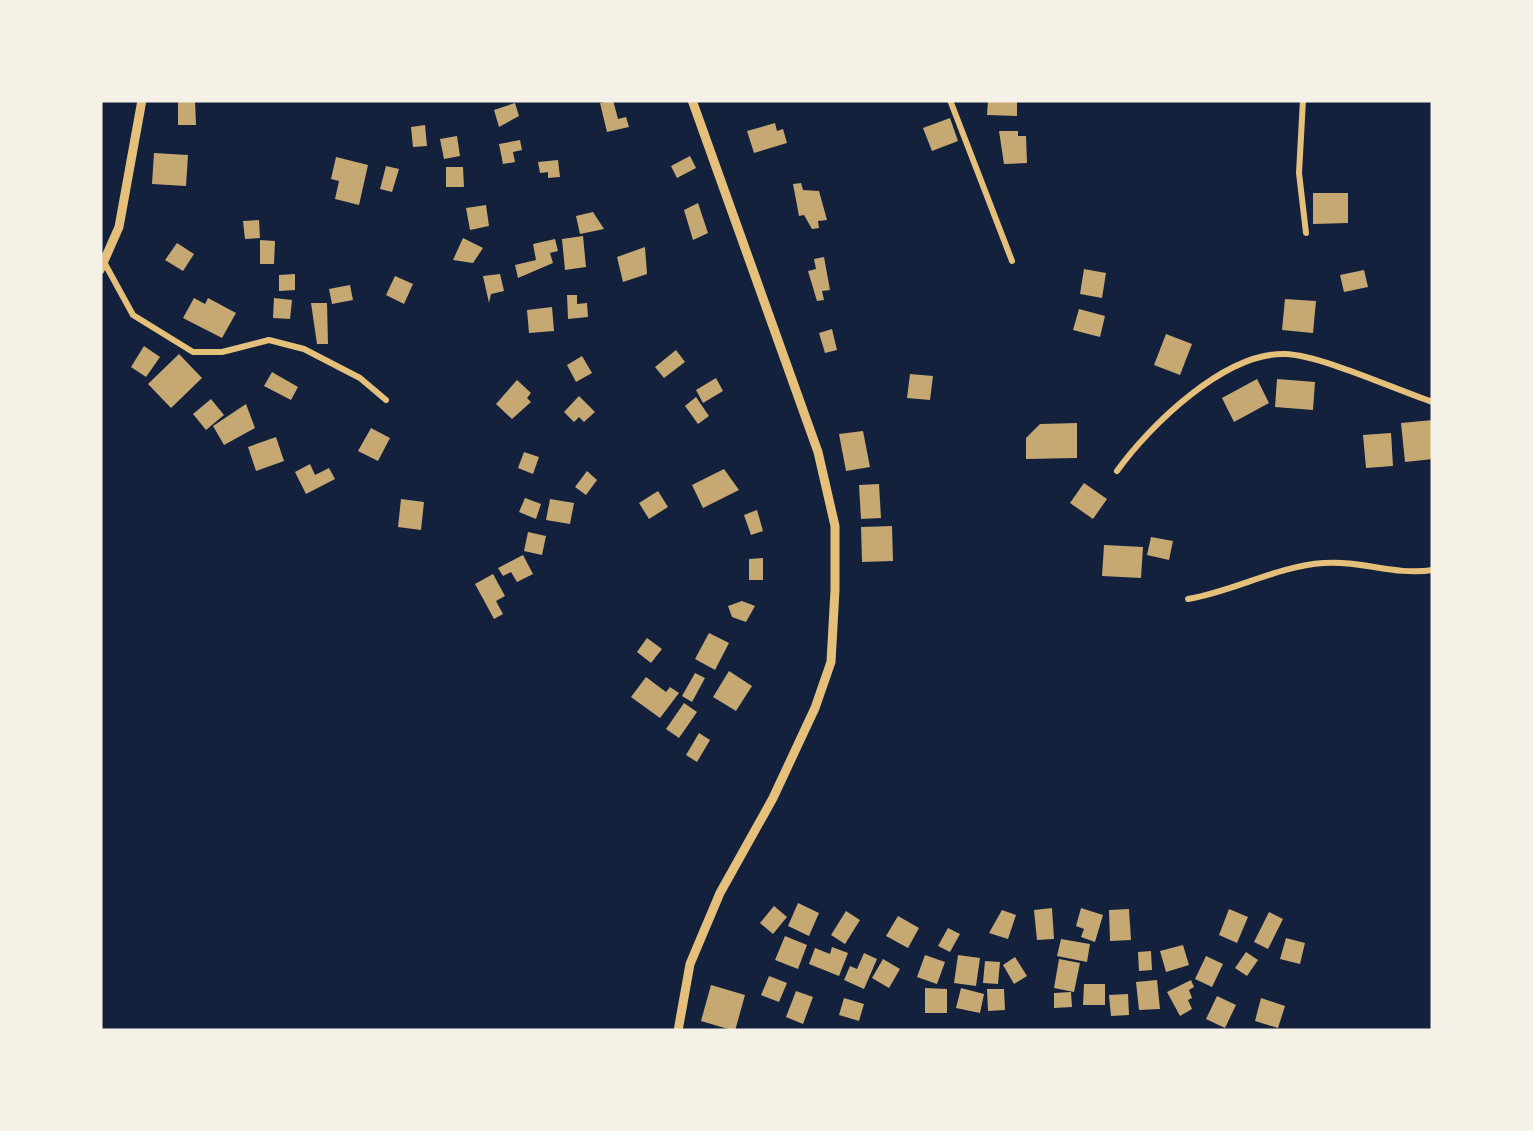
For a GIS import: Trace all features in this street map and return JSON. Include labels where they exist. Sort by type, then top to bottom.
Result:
[{"type":"street","points":[[142,100],[128,189],[102,266],[133,315],[193,352],[222,352],[269,340],[304,349],[360,378],[386,400]]},
{"type":"street","points":[[678,1031],[690,964],[720,894],[773,798],[821,693],[831,662],[835,574],[835,526],[818,452],[692,100]]},
{"type":"street","points":[[950,100],[1012,261]]},
{"type":"street","points":[[1303,100],[1298,173],[1306,233]]},
{"type":"street","points":[[1117,471],[1138,442],[1200,389],[1240,364],[1267,355],[1294,354],[1433,402]]},
{"type":"street","points":[[1188,599],[1232,591],[1276,572],[1326,562],[1406,574],[1433,570]]},
{"type":"building","points":[[178,100],[195,100],[196,125],[178,125]]},
{"type":"building","points":[[613,100],[618,119],[626,117],[629,127],[607,132],[600,103]]},
{"type":"building","points":[[988,100],[1017,100],[1017,116],[987,115]]},
{"type":"building","points":[[515,103],[519,116],[499,127],[494,110]]},
{"type":"building","points":[[950,118],[958,141],[932,151],[923,128]]},
{"type":"building","points":[[775,123],[777,131],[783,129],[787,143],[754,153],[747,131]]},
{"type":"building","points":[[425,125],[427,146],[413,147],[411,127]]},
{"type":"building","points":[[999,131],[1018,131],[1018,136],[1026,136],[1027,163],[1004,164]]},
{"type":"building","points":[[457,136],[460,156],[444,159],[440,139]]},
{"type":"building","points":[[520,140],[522,150],[513,152],[515,162],[503,164],[499,144]]},
{"type":"building","points":[[154,153],[188,155],[186,186],[152,184]]},
{"type":"building","points":[[690,156],[696,168],[677,178],[671,166]]},
{"type":"building","points":[[336,157],[368,165],[359,205],[335,199],[339,181],[331,179]]},
{"type":"building","points":[[558,160],[560,177],[548,178],[548,172],[540,173],[538,162]]},
{"type":"building","points":[[386,166],[399,169],[392,192],[380,189]]},
{"type":"building","points":[[446,167],[463,167],[464,187],[446,187]]},
{"type":"building","points":[[801,183],[803,190],[819,191],[827,220],[818,221],[819,228],[812,229],[804,215],[799,216],[793,184]]},
{"type":"building","points":[[1313,193],[1348,193],[1348,223],[1313,224]]},
{"type":"building","points":[[698,203],[708,233],[693,240],[684,210]]},
{"type":"building","points":[[486,205],[489,226],[470,230],[466,208]]},
{"type":"building","points":[[593,212],[604,229],[580,234],[576,216]]},
{"type":"building","points":[[259,220],[260,238],[245,239],[243,221]]},
{"type":"building","points":[[583,236],[586,267],[565,270],[562,239]]},
{"type":"building","points":[[463,238],[483,248],[473,263],[453,260]]},
{"type":"building","points":[[555,239],[558,251],[550,253],[553,263],[518,278],[515,265],[536,260],[533,244]]},
{"type":"building","points":[[260,240],[275,241],[274,264],[260,264]]},
{"type":"building","points":[[177,243],[194,254],[183,271],[165,260]]},
{"type":"building","points":[[645,247],[647,274],[623,282],[617,257]]},
{"type":"building","points":[[824,257],[830,290],[822,291],[824,300],[817,301],[808,271],[816,269],[814,259]]},
{"type":"building","points":[[1084,269],[1106,273],[1102,298],[1080,294]]},
{"type":"building","points":[[1364,270],[1368,287],[1344,292],[1340,275]]},
{"type":"building","points":[[295,274],[295,290],[279,291],[279,275]]},
{"type":"building","points":[[500,274],[504,291],[491,294],[489,303],[483,276]]},
{"type":"building","points":[[395,276],[413,284],[404,304],[386,295]]},
{"type":"building","points":[[350,285],[353,300],[332,304],[329,289]]},
{"type":"building","points":[[567,295],[577,295],[577,304],[587,303],[588,317],[568,319]]},
{"type":"building","points":[[194,298],[205,304],[208,298],[236,313],[222,338],[183,318]]},
{"type":"building","points":[[274,298],[292,300],[290,319],[273,318]]},
{"type":"building","points":[[1285,299],[1316,301],[1313,333],[1282,330]]},
{"type":"building","points":[[311,303],[327,303],[328,344],[317,344]]},
{"type":"building","points":[[552,307],[554,331],[529,333],[527,310]]},
{"type":"building","points":[[1079,309],[1105,316],[1100,337],[1073,330]]},
{"type":"building","points":[[832,329],[837,350],[825,353],[819,333]]},
{"type":"building","points":[[1166,334],[1192,344],[1180,375],[1154,365]]},
{"type":"building","points":[[144,346],[160,357],[146,377],[131,367]]},
{"type":"building","points":[[676,350],[685,362],[664,378],[655,367]]},
{"type":"building","points":[[179,354],[202,378],[171,408],[148,384]]},
{"type":"building","points":[[582,356],[592,373],[576,382],[567,365]]},
{"type":"building","points":[[272,372],[298,387],[291,400],[264,386]]},
{"type":"building","points":[[910,374],[933,376],[930,400],[907,398]]},
{"type":"building","points":[[716,378],[723,391],[703,403],[696,390]]},
{"type":"building","points":[[1257,379],[1269,403],[1234,422],[1222,398]]},
{"type":"building","points":[[1277,379],[1315,382],[1313,410],[1275,407]]},
{"type":"building","points":[[517,380],[531,393],[527,398],[531,402],[512,419],[496,404]]},
{"type":"building","points":[[579,396],[595,412],[584,422],[579,417],[574,422],[564,412]]},
{"type":"building","points":[[696,397],[709,416],[698,424],[685,406]]},
{"type":"building","points":[[211,399],[224,415],[206,430],[193,414]]},
{"type":"building","points":[[246,404],[255,428],[224,445],[213,426]]},
{"type":"building","points":[[1433,420],[1433,459],[1405,462],[1401,423]]},
{"type":"building","points":[[1077,423],[1077,458],[1026,459],[1026,438],[1040,424]]},
{"type":"building","points":[[371,428],[390,438],[378,461],[358,451]]},
{"type":"building","points":[[863,431],[870,467],[846,471],[839,434]]},
{"type":"building","points":[[1391,433],[1393,466],[1366,468],[1363,435]]},
{"type":"building","points":[[276,437],[284,461],[256,471],[248,447]]},
{"type":"building","points":[[524,452],[539,457],[533,474],[518,468]]},
{"type":"building","points":[[310,464],[315,475],[329,468],[335,479],[306,494],[295,472]]},
{"type":"building","points":[[724,469],[739,490],[703,508],[692,485]]},
{"type":"building","points":[[587,471],[597,480],[586,495],[575,487]]},
{"type":"building","points":[[1084,483],[1107,499],[1093,519],[1070,503]]},
{"type":"building","points":[[879,484],[881,518],[861,519],[859,485]]},
{"type":"building","points":[[658,491],[668,507],[649,519],[639,503]]},
{"type":"building","points":[[525,498],[541,504],[536,519],[519,512]]},
{"type":"building","points":[[401,499],[424,502],[421,530],[398,527]]},
{"type":"building","points":[[550,499],[574,503],[570,524],[546,520]]},
{"type":"building","points":[[757,510],[763,531],[751,535],[744,515]]},
{"type":"building","points":[[892,526],[893,561],[862,562],[861,527]]},
{"type":"building","points":[[528,532],[546,536],[542,555],[524,551]]},
{"type":"building","points":[[1151,537],[1173,541],[1169,560],[1147,555]]},
{"type":"building","points":[[1104,545],[1143,547],[1141,578],[1102,576]]},
{"type":"building","points":[[523,555],[533,574],[517,582],[511,572],[503,576],[498,568]]},
{"type":"building","points":[[763,558],[763,580],[749,580],[749,559]]},
{"type":"building","points":[[493,574],[505,596],[496,601],[503,614],[494,619],[475,584]]},
{"type":"building","points":[[742,601],[755,606],[746,622],[732,617],[728,606]]},
{"type":"building","points":[[709,633],[729,643],[715,670],[695,659]]},
{"type":"building","points":[[647,638],[662,649],[651,663],[637,652]]},
{"type":"building","points":[[729,671],[752,686],[736,711],[713,697]]},
{"type":"building","points":[[695,673],[705,678],[692,702],[682,696]]},
{"type":"building","points":[[646,677],[666,692],[670,687],[679,693],[660,718],[631,697]]},
{"type":"building","points":[[684,703],[697,712],[679,738],[666,729]]},
{"type":"building","points":[[699,733],[710,740],[697,762],[686,755]]},
{"type":"building","points":[[798,903],[819,913],[809,936],[788,926]]},
{"type":"building","points":[[774,906],[787,917],[773,934],[760,923]]},
{"type":"building","points":[[1052,908],[1054,939],[1037,940],[1034,910]]},
{"type":"building","points":[[1081,908],[1103,915],[1095,942],[1081,937],[1084,929],[1076,926]]},
{"type":"building","points":[[1129,909],[1131,940],[1110,941],[1109,910]]},
{"type":"building","points":[[1229,909],[1248,917],[1237,943],[1219,935]]},
{"type":"building","points":[[1002,910],[1016,915],[1008,939],[989,933]]},
{"type":"building","points":[[846,911],[860,920],[845,944],[831,935]]},
{"type":"building","points":[[1269,912],[1283,919],[1268,949],[1254,942]]},
{"type":"building","points":[[898,916],[919,928],[908,948],[886,936]]},
{"type":"building","points":[[948,928],[960,934],[950,952],[938,946]]},
{"type":"building","points":[[785,936],[807,945],[798,969],[775,960]]},
{"type":"building","points":[[1286,938],[1305,943],[1300,964],[1280,959]]},
{"type":"building","points":[[1061,939],[1090,944],[1087,962],[1057,956]]},
{"type":"building","points":[[1183,945],[1189,965],[1166,972],[1160,951]]},
{"type":"building","points":[[832,947],[848,953],[839,976],[809,964],[815,948],[830,954]]},
{"type":"building","points":[[1151,951],[1152,970],[1139,971],[1138,952]]},
{"type":"building","points":[[1246,952],[1258,960],[1247,976],[1235,968]]},
{"type":"building","points":[[864,953],[877,959],[864,989],[844,980],[850,966],[857,969]]},
{"type":"building","points":[[925,955],[945,962],[937,984],[917,977]]},
{"type":"building","points":[[958,955],[980,958],[976,986],[954,983]]},
{"type":"building","points":[[1206,956],[1223,964],[1212,987],[1195,979]]},
{"type":"building","points":[[1015,957],[1027,976],[1014,984],[1003,965]]},
{"type":"building","points":[[883,959],[900,969],[889,988],[872,978]]},
{"type":"building","points":[[1059,959],[1080,963],[1074,992],[1054,988]]},
{"type":"building","points":[[985,961],[1000,962],[998,984],[983,983]]},
{"type":"building","points":[[769,976],[787,983],[779,1002],[761,995]]},
{"type":"building","points":[[1157,980],[1160,1009],[1139,1010],[1136,982]]},
{"type":"building","points":[[1191,980],[1194,987],[1189,990],[1192,998],[1188,1000],[1192,1009],[1180,1016],[1167,992]]},
{"type":"building","points":[[1084,984],[1105,984],[1105,1005],[1083,1005]]},
{"type":"building","points":[[711,985],[745,995],[735,1031],[701,1021]]},
{"type":"building","points":[[925,988],[947,989],[947,1013],[925,1013]]},
{"type":"building","points":[[961,988],[984,994],[980,1013],[956,1008]]},
{"type":"building","points":[[987,989],[1004,989],[1005,1010],[988,1011]]},
{"type":"building","points":[[796,991],[813,997],[803,1024],[786,1017]]},
{"type":"building","points":[[1071,992],[1072,1007],[1054,1008],[1054,993]]},
{"type":"building","points":[[1128,994],[1129,1015],[1111,1016],[1109,995]]},
{"type":"building","points":[[1217,996],[1236,1005],[1225,1028],[1206,1019]]},
{"type":"building","points":[[844,998],[864,1004],[859,1021],[839,1015]]},
{"type":"building","points":[[1261,998],[1285,1006],[1278,1028],[1255,1021]]}]
